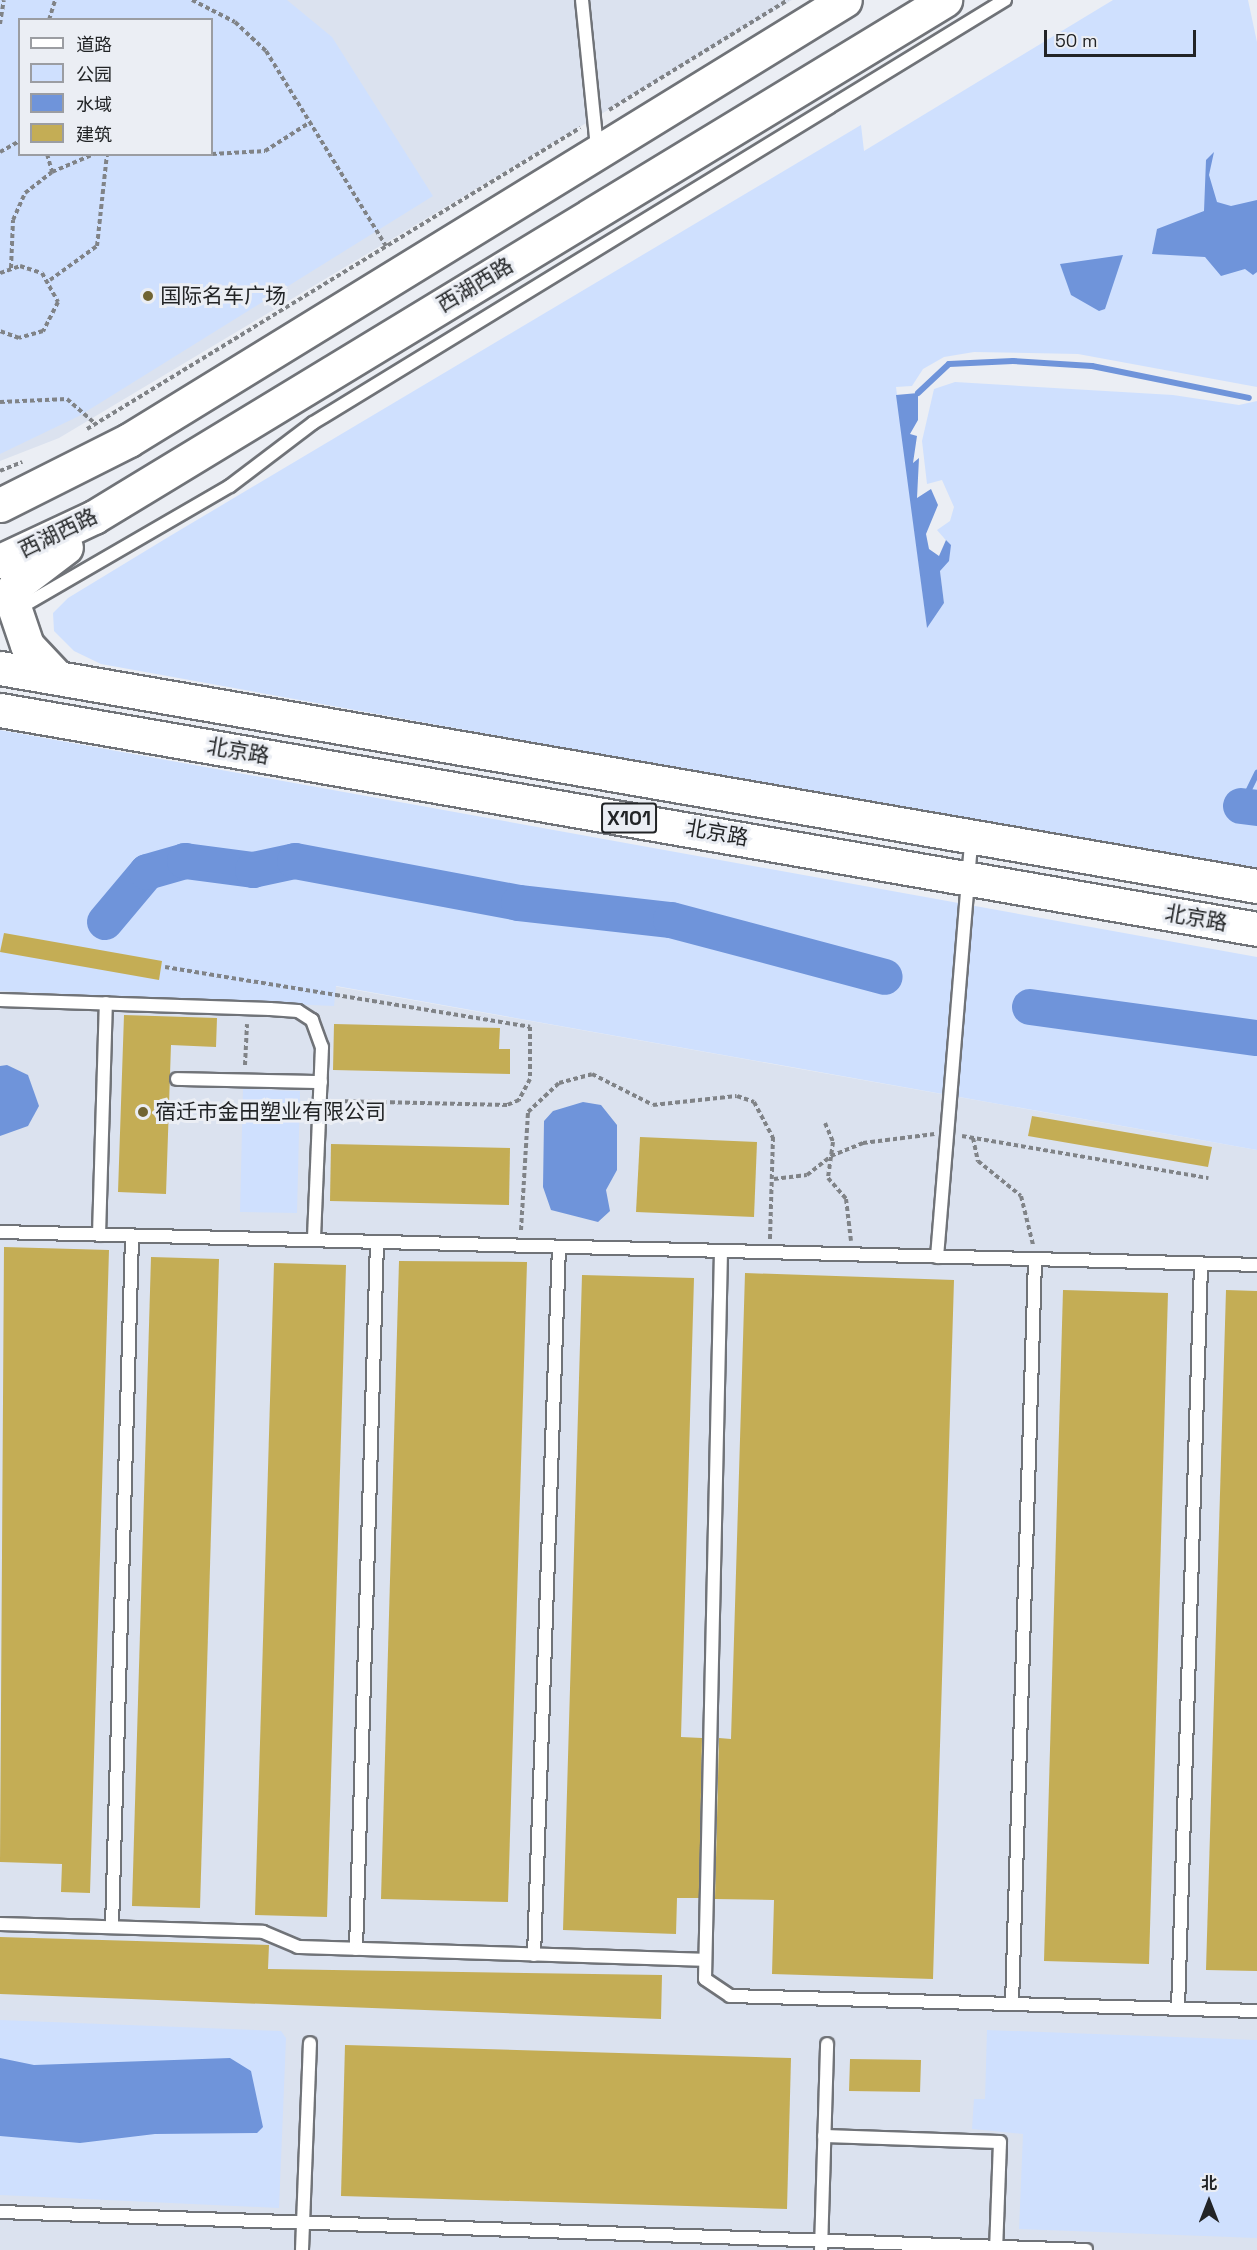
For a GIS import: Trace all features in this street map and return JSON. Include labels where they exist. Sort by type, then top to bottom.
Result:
[{"type":"main road","points":[[0,505],[129,440],[595,134],[845,0]]},
{"type":"main road","name":"西湖西路","points":[[0,561],[113,505],[945,0]]},
{"type":"main road","points":[[58,678],[27,645],[13,612],[15,586],[113,505]]},
{"type":"main road","name":"北京路","points":[[0,669],[971,834],[1257,886]]},
{"type":"main road","name":"北京路","points":[[0,710],[968,876],[1257,929]]},
{"type":"lane","points":[[582,0],[595,134]]},
{"type":"lane","points":[[13,612],[230,486],[313,423],[1005,0]]},
{"type":"lane","points":[[937,1257],[971,834]]},
{"type":"lane","points":[[0,1000],[298,1011],[312,1020],[322,1047],[314,1240]]},
{"type":"lane","points":[[99,1235],[106,1003]]},
{"type":"lane","points":[[177,1079],[321,1082]]},
{"type":"lane","points":[[0,1232],[1257,1265]]},
{"type":"lane","points":[[112,1928],[132,1236]]},
{"type":"lane","points":[[356,1949],[377,1242]]},
{"type":"lane","points":[[534,1955],[559,1247]]},
{"type":"lane","points":[[721,1251],[705,1979],[730,1996],[1257,2011]]},
{"type":"lane","points":[[1012,2004],[1035,1259]]},
{"type":"lane","points":[[1178,2009],[1201,1264]]},
{"type":"lane","points":[[0,1924],[263,1932],[298,1947],[704,1960]]},
{"type":"lane","points":[[302,2250],[310,2043]]},
{"type":"lane","points":[[821,2245],[827,2044]]},
{"type":"lane","points":[[824,2136],[1000,2142],[996,2248]]},
{"type":"lane","points":[[0,2212],[821,2245],[1086,2250]]},
{"type":"path","points":[[0,24],[4,0]]},
{"type":"path","points":[[50,18],[55,0]]},
{"type":"path","points":[[192,0],[235,22],[266,51],[386,246]]},
{"type":"path","points":[[79,434],[386,246],[595,134],[788,0]]},
{"type":"path","points":[[213,154],[265,151],[309,123]]},
{"type":"path","points":[[0,152],[18,142]]},
{"type":"path","points":[[48,156],[52,172]]},
{"type":"path","points":[[11,268],[17,206],[52,172],[84,156]]},
{"type":"path","points":[[50,280],[98,246],[106,156]]},
{"type":"path","points":[[0,273],[11,268],[32,268],[50,280],[57,302],[43,331],[19,338],[0,331]]},
{"type":"path","points":[[0,402],[66,399],[96,424]]},
{"type":"path","points":[[0,471],[31,459]]},
{"type":"path","points":[[165,966],[530,1027],[530,1079],[519,1100],[507,1105],[320,1100]]},
{"type":"path","points":[[245,1080],[247,1008]]},
{"type":"path","points":[[520,1246],[524,1122],[547,1091],[576,1075],[592,1074],[653,1105],[673,1107],[737,1096],[754,1102],[773,1137],[774,1179],[770,1252]]},
{"type":"path","points":[[825,1123],[833,1142],[828,1178],[846,1199],[852,1255]]},
{"type":"path","points":[[774,1179],[807,1175],[831,1156],[862,1143],[947,1133],[1208,1178]]},
{"type":"path","points":[[973,1137],[978,1161],[1021,1196],[1035,1259]]},
{"type":"shaded area","name":"国际名车广场","points":[[0,0],[792,0],[59,438],[0,461]]},
{"type":"shaded area","points":[[0,927],[1257,1150],[1257,2250],[0,2250]]},
{"type":"green space","name":"国际名车广场","points":[[0,0],[287,0],[332,37],[433,196],[79,416],[0,454]]},
{"type":"green space","points":[[1113,0],[1248,0],[1257,42],[1257,387],[1078,354],[974,352],[944,357],[923,369],[912,386],[896,387],[927,627],[944,603],[940,571],[950,545],[937,530],[950,521],[954,507],[942,480],[927,484],[922,441],[934,389],[955,382],[1173,395],[1239,405],[1257,401],[1257,873],[101,664],[74,651],[54,631],[53,613],[68,598],[170,536],[861,125],[864,151]]},
{"type":"green space","points":[[0,730],[1257,957],[1257,1150],[336,986],[334,1006],[0,991]]},
{"type":"green space","points":[[243,1089],[300,1091],[297,1213],[240,1212]]},
{"type":"green space","points":[[0,2020],[281,2031],[286,2038],[279,2208],[0,2195]]},
{"type":"green space","points":[[987,2030],[1257,2040],[1257,2238],[1019,2229],[1023,2134],[972,2129],[974,2099],[985,2099]]},
{"type":"water","points":[[1214,152],[1209,175],[1217,202],[1231,206],[1257,200],[1257,272],[1253,275],[1245,269],[1221,276],[1205,257],[1152,254],[1157,229],[1204,211],[1206,160]]},
{"type":"water","points":[[1123,255],[1105,309],[1099,311],[1071,295],[1060,264]]},
{"type":"water","points":[[918,393],[918,420],[910,434],[917,436],[913,463],[919,458],[917,498],[931,489],[938,505],[926,534],[929,549],[939,556],[946,540],[951,545],[949,561],[940,571],[944,603],[927,628],[896,395]]},
{"type":"water","points":[[7,1065],[28,1075],[39,1106],[28,1126],[0,1136],[0,1066]]},
{"type":"water","points":[[583,1102],[601,1105],[617,1125],[617,1170],[606,1190],[610,1211],[598,1222],[551,1210],[543,1187],[544,1121],[553,1111]]},
{"type":"water","points":[[0,2058],[34,2065],[230,2058],[251,2071],[263,2127],[257,2133],[155,2134],[80,2143],[0,2136]]},
{"type":"building","points":[[4,933],[162,961],[159,980],[0,952]]},
{"type":"building","points":[[124,1015],[217,1018],[216,1047],[171,1045],[166,1194],[118,1192]]},
{"type":"building","points":[[334,1024],[500,1028],[499,1049],[510,1049],[510,1074],[333,1070]]},
{"type":"building","points":[[1032,1116],[1212,1147],[1208,1167],[1028,1136]]},
{"type":"building","points":[[640,1137],[757,1142],[754,1217],[636,1212]]},
{"type":"building","points":[[331,1144],[510,1148],[509,1205],[330,1201]]},
{"type":"building","points":[[4,1247],[109,1250],[90,1893],[61,1892],[62,1864],[0,1862]]},
{"type":"building","points":[[151,1257],[219,1259],[200,1908],[132,1906]]},
{"type":"building","points":[[399,1261],[527,1262],[508,1902],[381,1899]]},
{"type":"building","points":[[274,1263],[346,1265],[327,1917],[255,1915]]},
{"type":"building","points":[[745,1273],[954,1280],[933,1979],[772,1974],[774,1900],[715,1899],[719,1738],[731,1739]]},
{"type":"building","points":[[582,1275],[694,1278],[681,1737],[702,1738],[699,1898],[677,1898],[676,1934],[563,1930]]},
{"type":"building","points":[[1063,1290],[1168,1293],[1149,1964],[1044,1961]]},
{"type":"building","points":[[1226,1290],[1257,1291],[1257,1971],[1206,1970]]},
{"type":"building","points":[[0,1937],[269,1945],[268,1969],[662,1975],[661,2019],[0,1994]]},
{"type":"building","points":[[345,2045],[791,2058],[787,2209],[341,2196]]},
{"type":"building","points":[[850,2059],[921,2060],[920,2092],[849,2091]]},
{"type":"waterway","points":[[918,393],[949,364],[1013,361],[1092,366],[1249,398]]},
{"type":"waterway","points":[[1241,806],[1257,773]]},
{"type":"waterway","points":[[1241,806],[1257,808]]},
{"type":"waterway","points":[[105,922],[147,872],[185,861],[253,870],[295,861],[519,903],[671,920],[885,977]]},
{"type":"waterway","points":[[1030,1007],[1257,1038]]},
{"type":"place","name":"国际名车广场","points":[[148,296]]},
{"type":"place","name":"宿迁市金田塑业有限公司","points":[[143,1112]]}]
